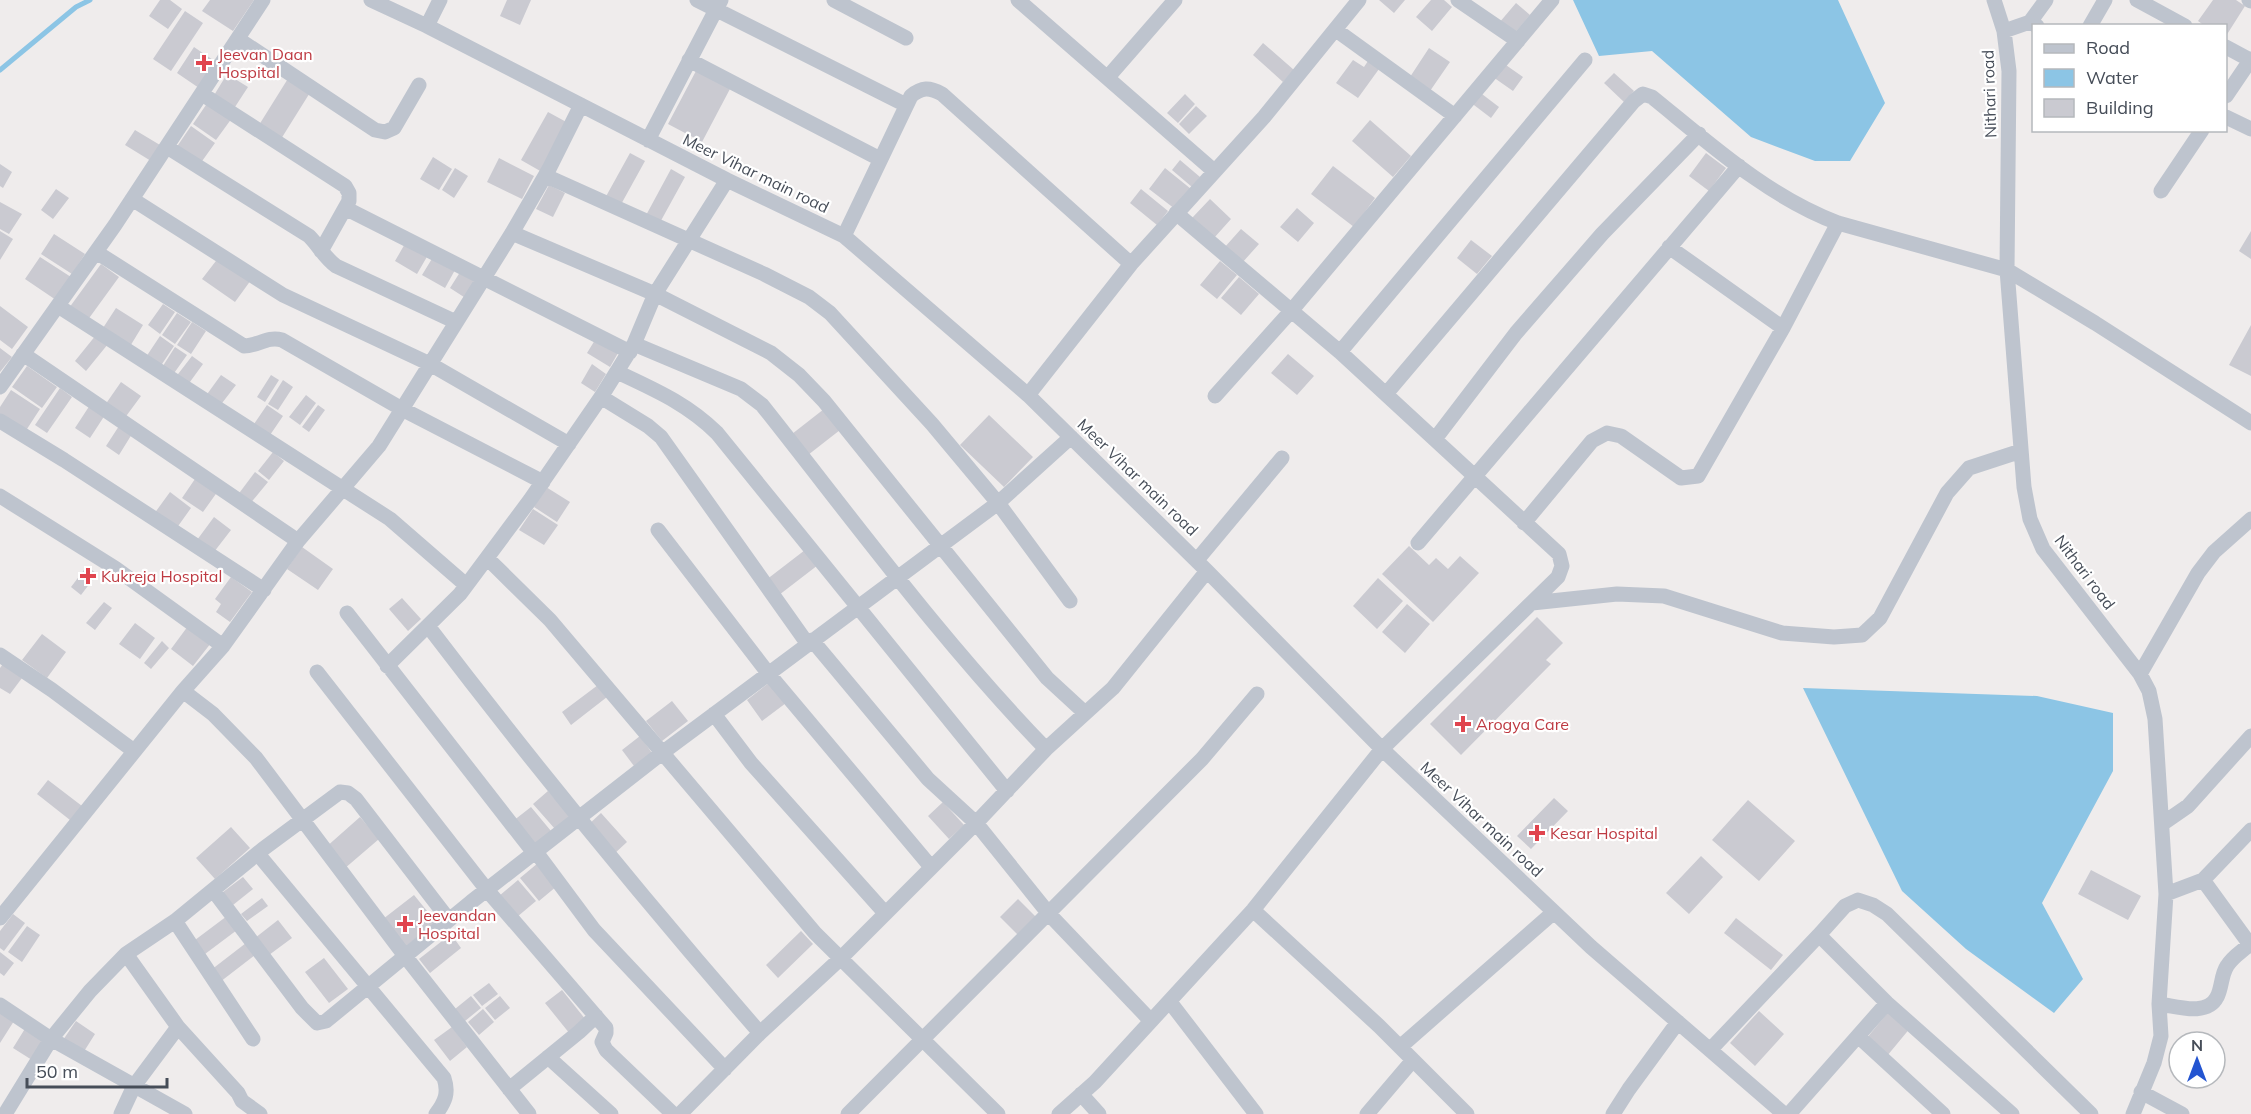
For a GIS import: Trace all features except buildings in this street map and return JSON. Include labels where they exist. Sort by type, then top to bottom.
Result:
[{"type":"street","points":[[0,387],[96,252],[263,0]]},
{"type":"street","name":"Meer Vihar main road","points":[[371,0],[427,26],[727,180],[844,236],[1028,395],[1202,565],[1382,749],[1554,912],[1784,1114]]},
{"type":"street","points":[[427,26],[440,0]]},
{"type":"street","points":[[697,0],[718,5],[906,105]]},
{"type":"street","points":[[834,0],[906,38]]},
{"type":"street","points":[[1018,0],[1214,171]]},
{"type":"street","points":[[1108,77],[1176,0]]},
{"type":"street","points":[[1028,395],[1131,264],[1264,117],[1359,0]]},
{"type":"street","points":[[1458,0],[1518,41]]},
{"type":"street","points":[[1215,396],[1292,310],[1552,0]]},
{"type":"street","name":"Nithari road","points":[[1994,0],[2004,31],[2009,70],[2007,270],[2021,451],[2030,519],[2043,549],[2140,674],[2149,691],[2155,719],[2166,894],[2159,1004],[2161,1036],[2154,1063],[2133,1114]]},
{"type":"street","points":[[2034,24],[2046,0]]},
{"type":"street","points":[[2091,24],[2104,0]]},
{"type":"street","points":[[2137,0],[2181,24]]},
{"type":"street","points":[[648,140],[718,5]]},
{"type":"street","points":[[2004,31],[2032,24]]},
{"type":"street","points":[[1336,30],[1455,116]]},
{"type":"street","points":[[238,39],[375,130],[385,132],[394,128],[419,85]]},
{"type":"street","points":[[2227,48],[2251,60],[2227,95]]},
{"type":"street","points":[[688,60],[880,159]]},
{"type":"street","points":[[1340,352],[1585,60]]},
{"type":"street","points":[[844,236],[911,96],[920,89],[932,88],[942,94],[1131,264]]},
{"type":"street","points":[[202,94],[345,186],[349,194],[349,201],[321,251]]},
{"type":"street","points":[[1386,394],[1634,101],[1643,94],[1652,97],[1739,166],[1799,206],[1838,223],[2007,270],[2086,317],[2251,423]]},
{"type":"street","points":[[0,918],[183,691],[223,646],[298,541],[378,446],[546,176],[581,105]]},
{"type":"street","points":[[2227,117],[2251,129]]},
{"type":"street","points":[[2161,191],[2201,132]]},
{"type":"street","points":[[1435,439],[1516,333],[1602,234],[1699,134]]},
{"type":"street","points":[[167,147],[309,236],[325,258],[336,266],[456,322]]},
{"type":"street","points":[[1418,543],[1739,166]]},
{"type":"street","points":[[546,176],[800,292],[830,313],[932,424],[998,503],[1070,601]]},
{"type":"street","points":[[387,666],[466,585],[543,482],[632,348],[655,294],[727,180]]},
{"type":"street","points":[[132,199],[283,296],[430,364],[569,444]]},
{"type":"street","points":[[345,208],[484,278],[632,348],[741,389],[762,405],[897,576],[1006,707],[1046,749]]},
{"type":"street","points":[[1059,1114],[1095,1082],[1253,910],[1382,749],[1558,577],[1562,566],[1559,554],[1475,475],[1340,352],[1176,213]]},
{"type":"street","points":[[1524,523],[1592,441],[1607,434],[1621,436],[1681,478],[1698,476],[1783,328],[1838,223]]},
{"type":"street","points":[[512,233],[655,294],[771,353],[799,375],[824,400],[1047,678],[1085,713]]},
{"type":"street","points":[[1669,247],[1783,328]]},
{"type":"street","points":[[96,252],[244,346],[253,346],[274,338],[282,340],[402,409],[543,482]]},
{"type":"street","points":[[58,306],[343,488],[397,525],[466,585]]},
{"type":"street","points":[[23,354],[298,541]]},
{"type":"street","points":[[617,372],[677,400],[717,433],[1007,791]]},
{"type":"street","points":[[601,397],[660,436],[810,642],[928,779],[976,823],[1049,914],[1151,1021]]},
{"type":"street","points":[[0,421],[264,590]]},
{"type":"street","points":[[213,890],[302,1008],[317,1023],[326,1021],[449,920],[662,753],[998,503],[1071,437]]},
{"type":"street","points":[[1532,603],[1617,594],[1664,596],[1782,633],[1834,637],[1862,635],[1880,618],[1947,493],[1969,468],[2021,451]]},
{"type":"street","points":[[680,1114],[976,823],[1046,749],[1113,688],[1282,458]]},
{"type":"street","points":[[0,496],[115,568],[223,646]]},
{"type":"street","points":[[2140,674],[2198,573],[2214,552],[2251,519]]},
{"type":"street","points":[[658,530],[768,673],[931,867]]},
{"type":"street","points":[[487,558],[550,620],[815,933],[998,1114]]},
{"type":"street","points":[[347,614],[594,930],[725,1069]]},
{"type":"street","points":[[428,626],[543,775],[686,948],[760,1033]]},
{"type":"street","points":[[0,655],[52,690],[134,751]]},
{"type":"street","points":[[317,672],[487,890],[606,1028],[602,1042],[606,1050],[673,1114]]},
{"type":"street","points":[[183,691],[213,714],[256,758],[405,956],[529,1114]]},
{"type":"street","points":[[848,1114],[1202,759],[1257,694]]},
{"type":"street","points":[[714,714],[751,764],[885,913]]},
{"type":"street","points":[[2162,824],[2188,806],[2251,736]]},
{"type":"street","points":[[5,1114],[51,1039],[90,992],[126,954],[175,921],[340,792],[348,793],[356,799],[449,920]]},
{"type":"street","points":[[2166,894],[2203,880],[2251,830]]},
{"type":"street","points":[[258,854],[444,1078],[446,1099],[436,1114]]},
{"type":"street","points":[[2159,1004],[2196,1009],[2208,1007],[2216,999],[2226,968],[2232,958],[2251,944],[2203,880]]},
{"type":"street","points":[[1710,1050],[1845,906],[1858,900],[1873,905],[1887,914],[2091,1114]]},
{"type":"street","points":[[1253,910],[1400,1047],[1467,1114]]},
{"type":"street","points":[[1400,1047],[1554,912]]},
{"type":"street","points":[[175,921],[253,1039]]},
{"type":"street","points":[[1819,935],[1887,1003],[2012,1114]]},
{"type":"street","points":[[126,954],[178,1027],[237,1094],[239,1108],[260,1114]]},
{"type":"street","points":[[1170,1002],[1256,1114]]},
{"type":"street","points":[[1790,1114],[1887,1003]]},
{"type":"street","points":[[0,1005],[51,1039],[181,1113]]},
{"type":"street","points":[[509,1089],[596,1016]]},
{"type":"street","points":[[1613,1114],[1678,1022]]},
{"type":"street","points":[[121,1114],[134,1086],[178,1027]]},
{"type":"street","points":[[1858,1036],[1943,1114]]},
{"type":"street","points":[[548,1057],[611,1114]]},
{"type":"street","points":[[1367,1114],[1413,1060]]},
{"type":"street","points":[[2141,1092],[2182,1114]]},
{"type":"street","points":[[1081,1094],[1100,1114]]},
{"type":"water","points":[[1573,0],[1838,0],[1885,103],[1850,161],[1815,161],[1751,137],[1652,51],[1599,56]]},
{"type":"water","points":[[1803,688],[2037,696],[2113,713],[2113,771],[2042,903],[2083,979],[2054,1013],[1966,949],[1902,891]]},
{"type":"waterway","points":[[0,70],[76,7],[90,0]]},
{"type":"place","name":"Jeevan Daan Hospital","points":[[204,63]]},
{"type":"place","name":"Kukreja Hospital","points":[[88,576]]},
{"type":"place","name":"Arogya Care","points":[[1463,724]]},
{"type":"place","name":"Kesar Hospital","points":[[1537,833]]},
{"type":"place","name":"Jeevandan Hospital","points":[[405,924]]}]
